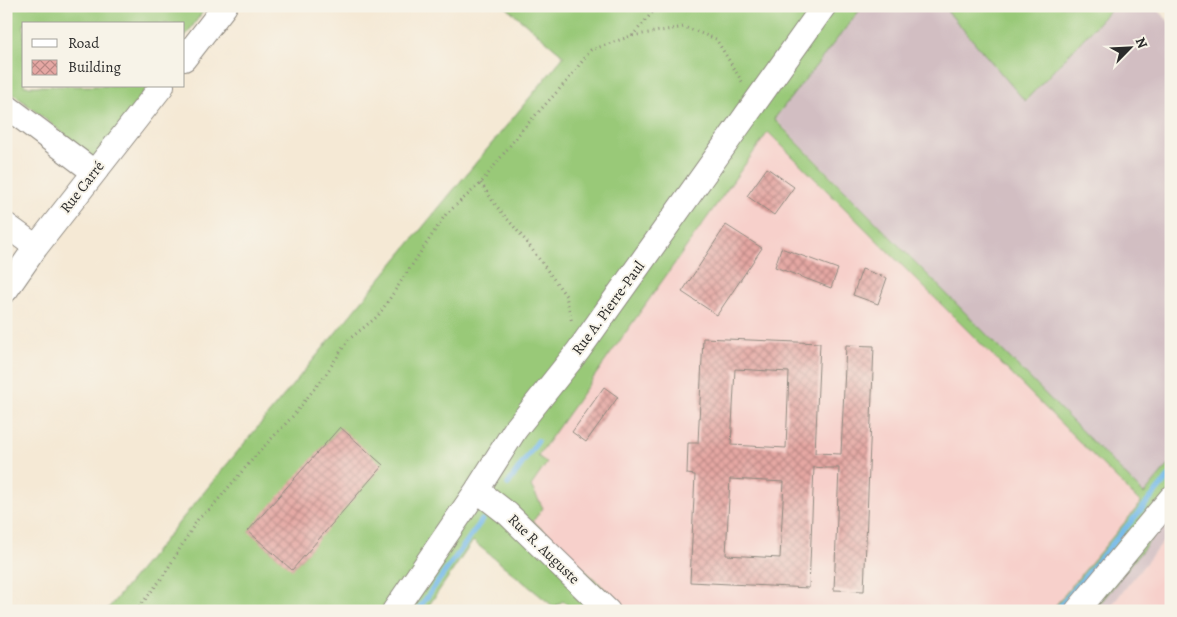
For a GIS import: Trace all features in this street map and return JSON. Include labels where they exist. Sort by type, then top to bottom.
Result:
[{"type":"street","points":[[185,58],[226,6]]},
{"type":"street","name":"Rue A. Pierre-Paul","points":[[394,611],[478,490],[515,430],[578,351],[824,6]]},
{"type":"street","name":"Rue Carré","points":[[6,290],[36,247],[160,88]]},
{"type":"street","points":[[6,106],[94,172]]},
{"type":"street","points":[[6,225],[36,247]]},
{"type":"street","name":"Rue R. Auguste","points":[[478,490],[508,514],[608,611]]},
{"type":"street","points":[[1077,611],[1171,498]]},
{"type":"path","points":[[631,36],[658,6]]},
{"type":"path","points":[[136,611],[162,578],[198,519],[211,508],[257,454],[292,417],[326,374],[348,340],[378,316],[446,214],[481,183],[522,130],[566,82],[591,50],[631,36],[684,27],[716,39],[754,102]]},
{"type":"path","points":[[481,183],[494,203],[526,241],[566,296],[578,351]]},
{"type":"shaded area","points":[[863,6],[943,6],[1025,101],[1114,6],[1155,6],[1171,24],[1171,462],[1144,494],[774,118]]},
{"type":"shaded area","points":[[768,132],[1141,503],[1051,611],[628,611],[533,521],[531,486],[546,463],[537,456]]},
{"type":"shaded area","points":[[1171,514],[1171,532],[1107,611],[1094,611]]},
{"type":"shaded area","points":[[1171,532],[1171,611],[1107,611]]},
{"type":"green space","points":[[6,6],[207,6],[185,37],[185,22],[22,22],[22,88],[147,88],[95,159],[6,88]]},
{"type":"green space","points":[[505,6],[863,6],[774,119],[1144,494],[1171,462],[1171,514],[1094,611],[1051,611],[1141,503],[768,132],[538,456],[547,463],[531,486],[543,508],[533,521],[628,611],[573,611],[563,601],[554,607],[473,541],[425,611],[106,611],[564,56]]},
{"type":"green space","points":[[943,6],[1114,6],[1025,101]]},
{"type":"building","points":[[767,168],[794,187],[774,215],[747,196]]},
{"type":"building","points":[[726,225],[762,248],[717,315],[682,292]]},
{"type":"building","points":[[781,248],[838,269],[831,288],[775,267]]},
{"type":"building","points":[[862,269],[887,278],[878,304],[853,295]]},
{"type":"building","points":[[703,338],[820,343],[815,453],[841,454],[846,345],[874,346],[864,591],[834,590],[839,468],[814,467],[809,588],[690,582],[695,475],[687,474],[688,443],[698,443]],"holes":[[[735,369],[789,372],[786,448],[731,445]],[[730,479],[784,482],[780,558],[726,555]]]},
{"type":"building","points":[[604,387],[618,397],[586,442],[572,432]]},
{"type":"building","points":[[340,427],[383,465],[292,570],[248,531]]},
{"type":"waterway","points":[[508,484],[538,441]]},
{"type":"waterway","points":[[1056,611],[1171,474]]},
{"type":"waterway","points":[[417,611],[482,520]]}]
